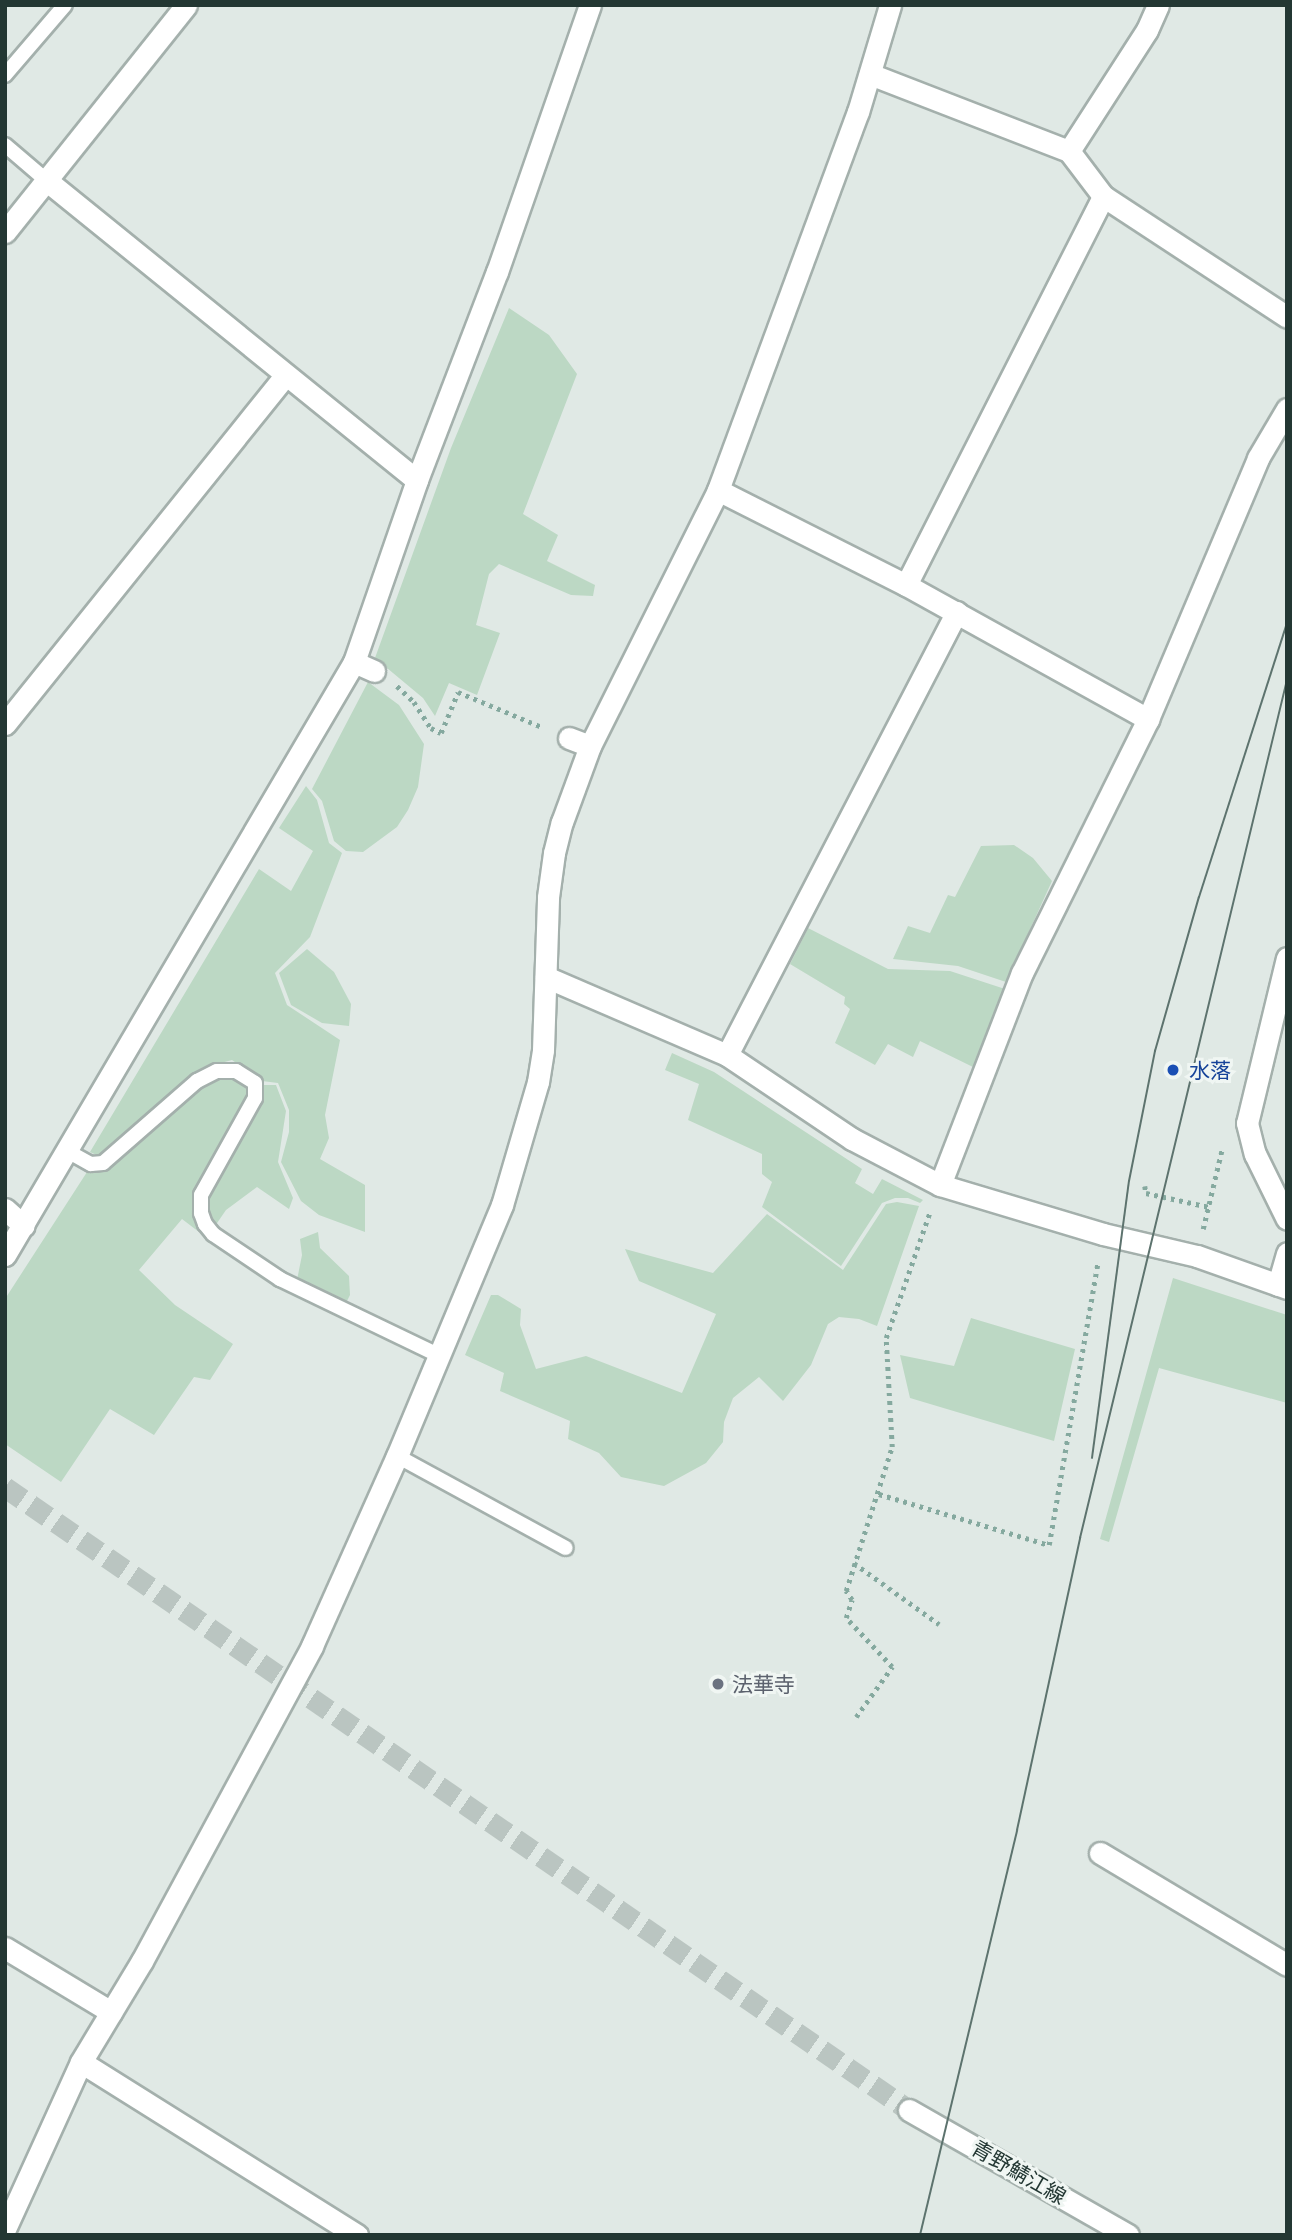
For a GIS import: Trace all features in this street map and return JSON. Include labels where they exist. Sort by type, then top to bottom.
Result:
[{"type":"street","points":[[5,1255],[364,667],[416,480],[497,272],[590,5]]},
{"type":"street","points":[[5,2229],[81,2062],[142,1961],[312,1646],[397,1457],[502,1205],[530,1111],[543,1050],[548,897],[554,853],[590,746],[718,490],[870,74],[890,5]]},
{"type":"street","points":[[1069,151],[1147,30],[1158,5]]},
{"type":"street","points":[[5,232],[176,9]]},
{"type":"street","points":[[870,74],[1069,151],[1103,196],[1287,317]]},
{"type":"street","points":[[46,180],[416,480]]},
{"type":"street","points":[[906,585],[1103,196]]},
{"type":"street","points":[[5,724],[286,374]]},
{"type":"street","points":[[940,1185],[1022,973],[1148,719],[1258,458],[1287,409]]},
{"type":"street","points":[[718,490],[957,612],[1148,719]]},
{"type":"street","points":[[727,1055],[957,612]]},
{"type":"street","points":[[569,738],[590,746]]},
{"type":"street","points":[[1287,958],[1247,1123],[1255,1154],[1287,1219]]},
{"type":"street","points":[[546,977],[727,1055],[852,1139],[940,1185],[1103,1234],[1197,1255],[1282,1286],[1287,1253]]},
{"type":"street","points":[[5,1209],[24,1226]]},
{"type":"street","points":[[1100,1853],[1287,1965]]},
{"type":"street","points":[[5,1948],[111,2012]]},
{"type":"street","points":[[81,2062],[357,2235]]},
{"type":"street","name":"青野鯖江線","points":[[909,2110],[1128,2235]]},
{"type":"lane","points":[[5,75],[65,5]]},
{"type":"lane","points":[[5,145],[46,180]]},
{"type":"lane","points":[[69,1152],[91,1164],[103,1163],[197,1081],[217,1071],[236,1071],[255,1083],[255,1098],[201,1195],[201,1213],[205,1224],[213,1234],[280,1279],[438,1355]]},
{"type":"lane","points":[[397,1457],[566,1548]]},
{"type":"path","points":[[364,667],[405,693],[431,728],[441,733],[458,692],[569,738]]},
{"type":"path","points":[[1197,1255],[1224,1141]]},
{"type":"path","points":[[856,1717],[892,1667],[846,1618],[852,1600],[846,1591],[892,1447],[886,1338],[940,1185]]},
{"type":"path","points":[[1145,1186],[1146,1194],[1209,1207]]},
{"type":"path","points":[[879,1494],[1049,1545],[1103,1234]]},
{"type":"path","points":[[855,1563],[939,1625]]},
{"type":"green space","points":[[509,308],[549,335],[577,374],[523,514],[558,535],[547,561],[595,585],[593,596],[571,595],[499,564],[489,574],[476,625],[500,633],[477,695],[449,683],[435,716],[423,698],[375,658],[451,448]]},
{"type":"green space","points":[[368,682],[399,705],[424,744],[418,787],[397,827],[363,852],[346,851],[334,841],[322,801],[312,789]]},
{"type":"green space","points":[[306,786],[317,800],[329,843],[342,853],[310,937],[275,973],[287,1005],[340,1040],[325,1115],[329,1138],[320,1159],[365,1185],[365,1232],[319,1215],[301,1201],[281,1162],[289,1132],[289,1110],[278,1083],[262,1081],[232,1060],[202,1068],[101,1157],[90,1152],[259,869],[291,891],[313,851],[279,828]]},
{"type":"green space","points":[[1014,845],[1033,858],[1052,881],[1006,982],[958,966],[893,959],[908,926],[930,933],[948,895],[955,897],[981,846]]},
{"type":"green space","points":[[808,928],[888,969],[950,971],[1005,989],[975,1068],[920,1041],[913,1057],[888,1044],[875,1065],[835,1043],[850,1009],[844,1004],[845,997],[790,964]]},
{"type":"green space","points":[[307,949],[334,972],[351,1004],[349,1026],[322,1023],[291,1005],[279,973]]},
{"type":"green space","points":[[672,1053],[714,1072],[862,1169],[855,1183],[873,1194],[882,1179],[923,1200],[920,1203],[908,1198],[895,1198],[882,1203],[841,1266],[762,1207],[772,1182],[762,1174],[762,1154],[688,1120],[699,1084],[665,1070]]},
{"type":"green space","points":[[232,1075],[250,1089],[249,1099],[194,1199],[199,1232],[182,1219],[139,1270],[175,1305],[233,1344],[210,1380],[194,1377],[154,1435],[110,1409],[61,1482],[5,1444],[5,1299],[87,1172],[101,1172],[199,1088],[220,1077]]},
{"type":"green space","points":[[262,1085],[276,1085],[286,1111],[278,1162],[293,1198],[289,1209],[257,1187],[226,1210],[215,1226],[208,1218],[205,1198],[258,1102]]},
{"type":"green space","points":[[897,1202],[919,1206],[877,1326],[859,1319],[839,1317],[828,1324],[811,1365],[783,1401],[759,1377],[733,1398],[724,1422],[723,1442],[706,1463],[664,1486],[621,1477],[599,1453],[568,1439],[570,1421],[500,1391],[504,1373],[465,1355],[491,1295],[498,1295],[521,1309],[520,1325],[536,1369],[586,1356],[682,1393],[716,1314],[639,1281],[625,1249],[713,1273],[767,1214],[843,1270],[886,1204]]},
{"type":"green space","points":[[318,1232],[320,1248],[349,1276],[350,1295],[346,1303],[297,1280],[302,1255],[300,1239]]},
{"type":"green space","points":[[1173,1278],[1287,1315],[1287,1403],[1159,1368],[1109,1542],[1100,1539]]},
{"type":"green space","points":[[971,1318],[1075,1349],[1054,1441],[910,1398],[900,1355],[954,1366]]},
{"type":"tunnel","points":[[5,1487],[909,2110]]},
{"type":"tram line","points":[[1092,1458],[1129,1181],[1155,1051],[1199,897],[1287,623]]},
{"type":"tram line","points":[[920,2235],[1017,1830],[1080,1538],[1287,680]]},
{"type":"place","name":"水落","points":[[1173,1070]]},
{"type":"place","name":"法華寺","points":[[718,1684]]}]
